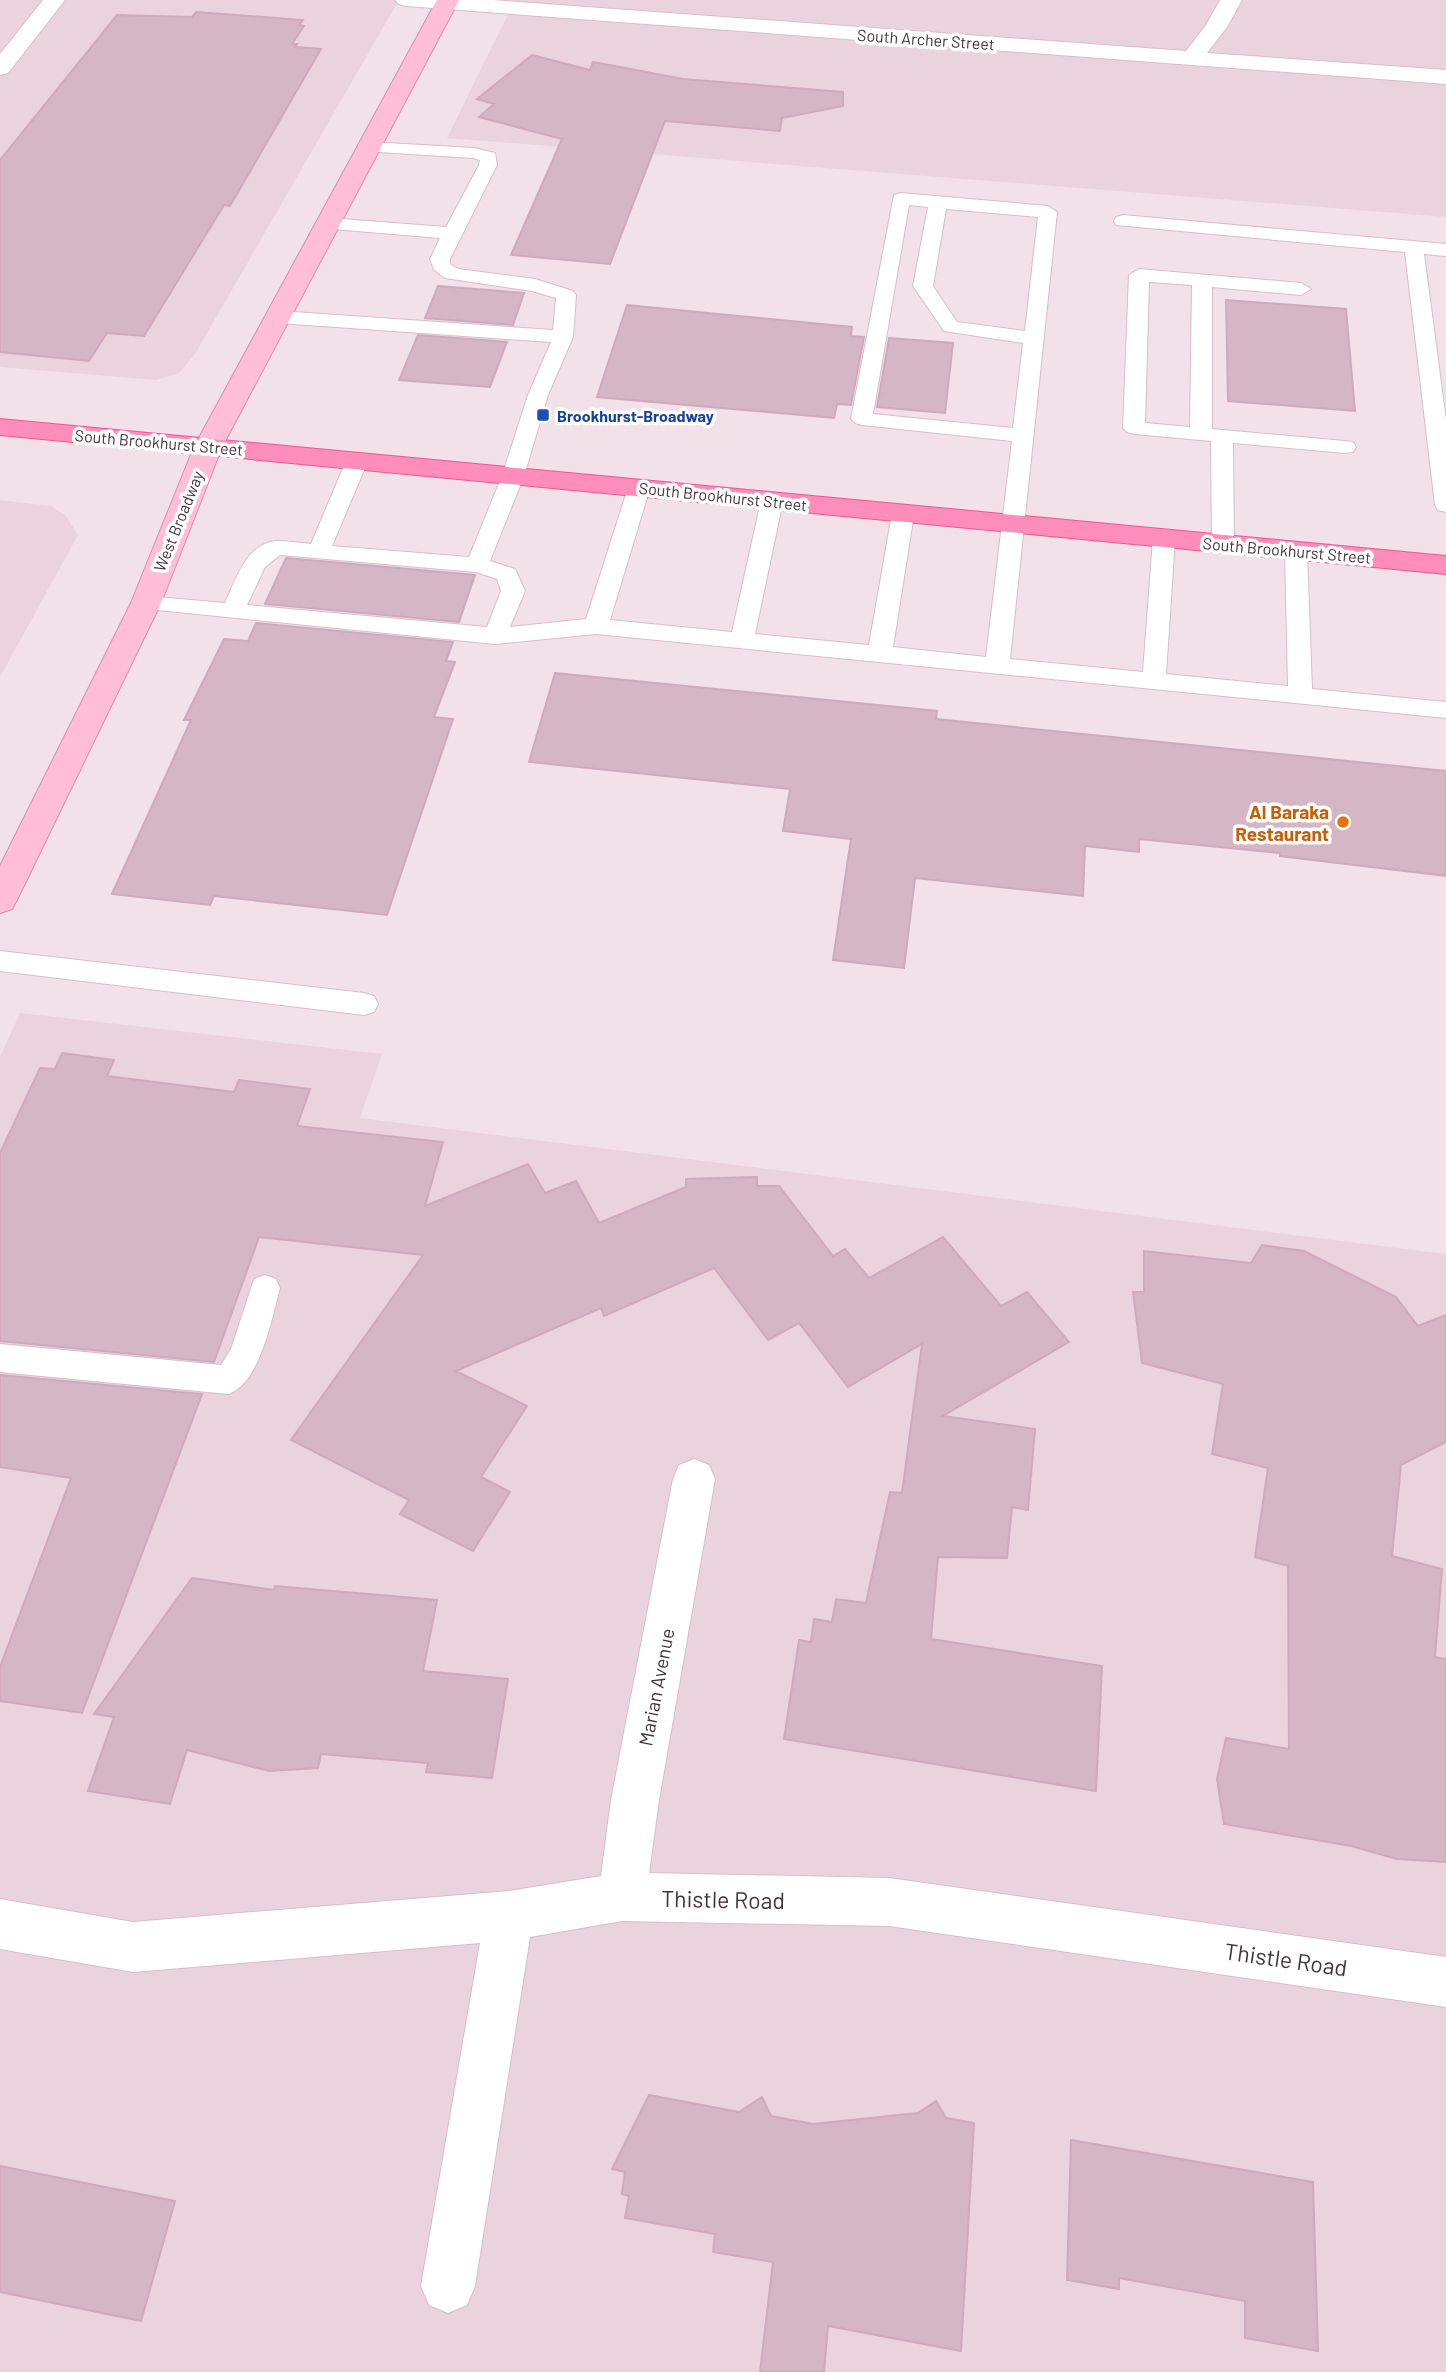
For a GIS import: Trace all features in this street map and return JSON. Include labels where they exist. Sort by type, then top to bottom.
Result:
[{"type":"main road","name":"West Broadway","points":[[0,900],[146,603],[208,447],[447,1]]},
{"type":"main road","name":"South Brookhurst Street","points":[[0,427],[1446,565]]},
{"type":"street","points":[[0,68],[54,0]]},
{"type":"street","name":"South Archer Street","points":[[406,0],[1446,77]]},
{"type":"street","points":[[1191,59],[1216,27],[1231,0]]},
{"type":"street","name":"Marian Avenue","points":[[622,1897],[635,1800],[694,1479]]},
{"type":"street","name":"Thistle Road","points":[[0,1924],[133,1947],[509,1916],[622,1897],[889,1902],[1446,1982]]},
{"type":"street","points":[[448,2286],[509,1916]]},
{"type":"lane","points":[[369,147],[474,153],[489,157],[488,165],[440,259],[441,266],[452,274],[535,285],[566,295],[563,337],[538,394],[513,476],[477,565]]},
{"type":"lane","points":[[997,665],[1024,436],[1048,212],[901,200],[862,419],[1024,436]]},
{"type":"lane","points":[[938,203],[923,286],[951,327],[1034,338]]},
{"type":"lane","points":[[1123,221],[1446,250]]},
{"type":"lane","points":[[328,224],[453,233]]},
{"type":"lane","points":[[1414,247],[1436,348],[1446,505]]},
{"type":"lane","points":[[1301,289],[1139,275],[1133,428],[1345,447]]},
{"type":"lane","points":[[1202,281],[1211,435],[1223,544]]},
{"type":"lane","points":[[279,317],[563,337]]},
{"type":"lane","points":[[319,551],[357,461]]},
{"type":"lane","points":[[596,626],[639,488]]},
{"type":"lane","points":[[742,639],[772,501]]},
{"type":"lane","points":[[880,653],[902,514]]},
{"type":"lane","points":[[1154,681],[1164,538]]},
{"type":"lane","points":[[233,611],[255,564],[275,548],[477,565],[507,573],[513,591],[495,636]]},
{"type":"lane","points":[[1296,551],[1300,695]]},
{"type":"lane","points":[[146,603],[495,636],[596,626],[1446,710]]},
{"type":"lane","points":[[0,961],[364,1004]]},
{"type":"lane","points":[[0,1358],[229,1380],[245,1353],[265,1288]]},
{"type":"shaded area","points":[[0,0],[399,0],[195,354],[179,373],[156,380],[0,367]]},
{"type":"shaded area","points":[[515,0],[1446,0],[1446,217],[447,138]]},
{"type":"shaded area","points":[[0,500],[51,506],[66,516],[78,535],[0,677]]},
{"type":"shaded area","points":[[20,1013],[382,1054],[360,1118],[1446,1254],[1446,2372],[0,2372],[0,1057]]},
{"type":"building","points":[[196,12],[303,20],[299,25],[304,26],[292,44],[297,44],[295,47],[321,49],[230,206],[224,205],[144,336],[107,333],[89,361],[0,352],[0,160],[117,15],[192,17]]},
{"type":"building","points":[[532,55],[590,70],[593,62],[683,79],[843,92],[843,106],[782,118],[780,131],[665,121],[610,264],[511,255],[562,139],[479,117],[494,104],[477,99]]},
{"type":"building","points":[[438,286],[524,293],[513,325],[425,318]]},
{"type":"building","points":[[1226,300],[1346,309],[1355,411],[1228,401]]},
{"type":"building","points":[[627,305],[852,327],[851,336],[864,337],[851,405],[837,404],[834,418],[597,397]]},
{"type":"building","points":[[418,335],[507,342],[490,387],[399,380]]},
{"type":"building","points":[[889,338],[953,343],[945,413],[877,407]]},
{"type":"building","points":[[286,558],[475,575],[459,622],[265,604]]},
{"type":"building","points":[[256,623],[453,642],[446,661],[455,662],[434,717],[453,719],[387,915],[214,896],[210,905],[112,894],[191,720],[184,720],[224,639],[248,641]]},
{"type":"building","points":[[555,673],[937,711],[936,719],[1446,771],[1446,876],[1280,856],[1280,853],[1139,839],[1139,852],[1085,846],[1083,896],[915,878],[904,968],[833,960],[851,839],[783,831],[790,789],[529,762]]},
{"type":"building","points":[[62,1053],[114,1060],[107,1076],[234,1092],[239,1080],[310,1089],[297,1126],[443,1142],[425,1206],[528,1164],[545,1193],[576,1181],[599,1223],[686,1187],[686,1179],[757,1177],[757,1186],[779,1186],[833,1256],[845,1249],[869,1278],[943,1237],[1001,1306],[1027,1292],[1069,1342],[943,1416],[1035,1429],[1028,1510],[1012,1507],[1007,1558],[938,1557],[931,1639],[1102,1666],[1096,1791],[784,1739],[799,1640],[811,1642],[814,1619],[832,1622],[836,1599],[866,1603],[890,1492],[902,1493],[922,1344],[848,1387],[799,1323],[768,1340],[714,1268],[604,1316],[601,1308],[456,1371],[527,1406],[481,1477],[510,1492],[473,1551],[400,1514],[409,1500],[291,1440],[423,1255],[259,1237],[214,1362],[0,1341],[0,1153],[40,1068],[55,1069]]},
{"type":"building","points":[[1262,1245],[1304,1251],[1396,1297],[1418,1326],[1446,1315],[1446,1442],[1401,1465],[1392,1556],[1442,1569],[1435,1657],[1446,1659],[1446,1862],[1397,1859],[1351,1846],[1224,1824],[1217,1779],[1226,1738],[1289,1749],[1288,1566],[1255,1557],[1268,1468],[1212,1454],[1223,1384],[1142,1363],[1133,1292],[1144,1292],[1144,1251],[1251,1263]]},
{"type":"building","points":[[0,1375],[202,1394],[82,1713],[0,1701],[0,1667],[71,1478],[0,1467]]},
{"type":"building","points":[[192,1578],[274,1590],[275,1586],[437,1600],[423,1671],[508,1679],[492,1778],[426,1772],[428,1763],[321,1754],[318,1768],[269,1771],[187,1750],[170,1804],[88,1791],[114,1717],[94,1714]]},
{"type":"building","points":[[649,2095],[739,2112],[762,2097],[771,2116],[813,2124],[918,2113],[936,2101],[946,2118],[974,2123],[961,2351],[828,2326],[824,2372],[760,2372],[773,2262],[713,2252],[715,2234],[625,2218],[629,2196],[622,2194],[625,2172],[612,2169]]},
{"type":"building","points":[[1071,2140],[1313,2182],[1318,2351],[1245,2338],[1245,2301],[1119,2278],[1119,2289],[1067,2280]]},
{"type":"building","points":[[0,2166],[175,2201],[141,2321],[0,2292]]},
{"type":"place","name":"Brookhurst-Broadway","points":[[543,415]]},
{"type":"place","name":"Al Baraka Restaurant","points":[[1343,822]]}]
